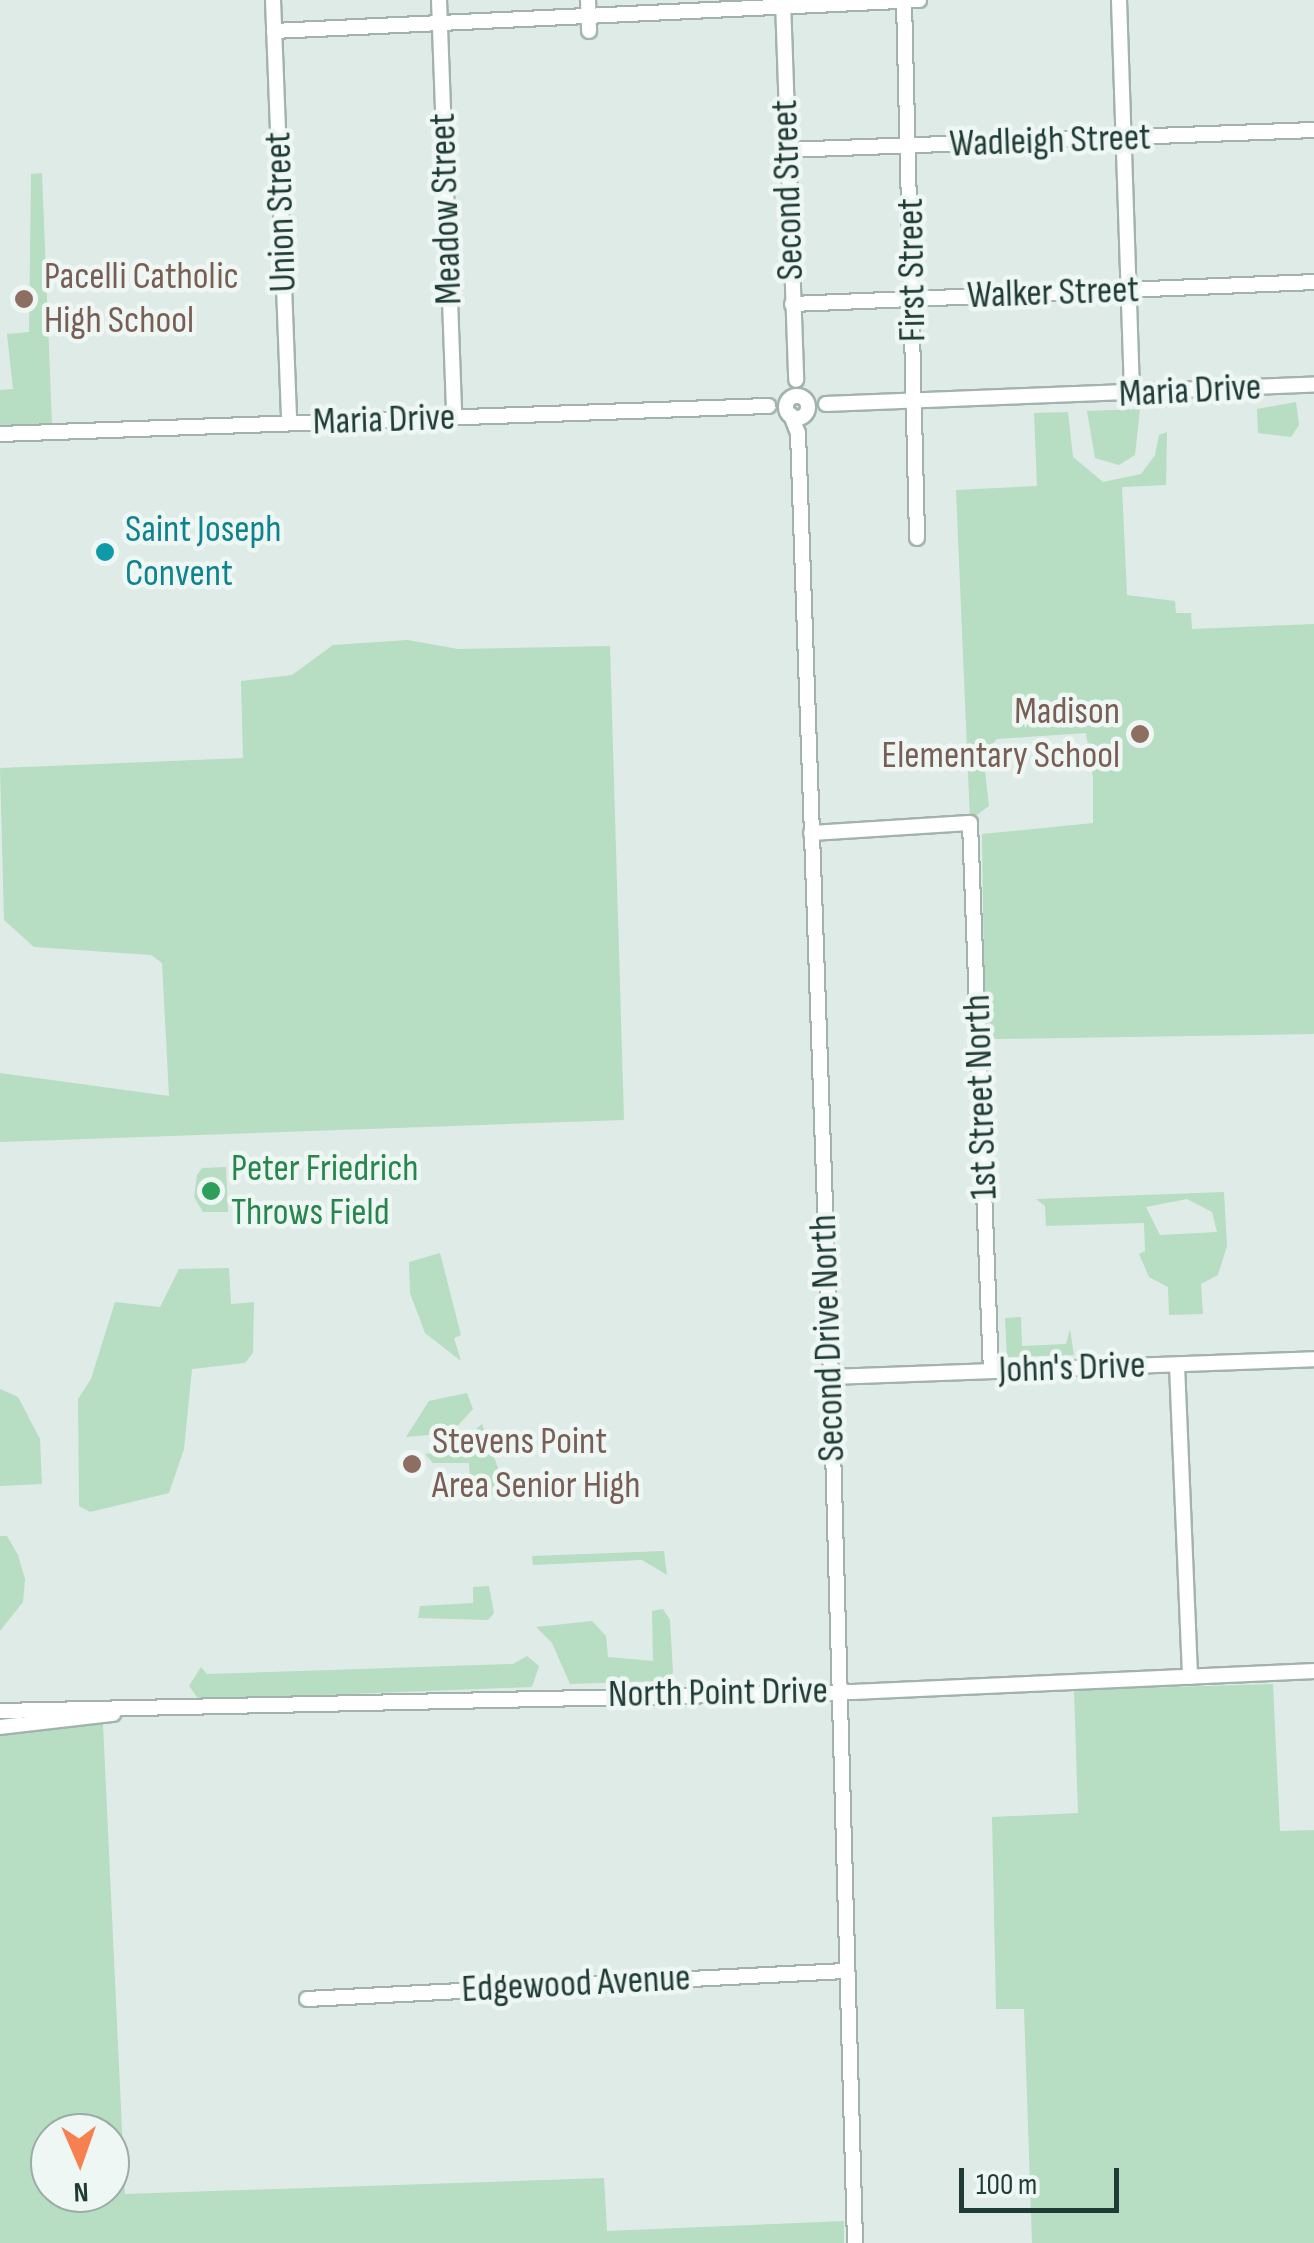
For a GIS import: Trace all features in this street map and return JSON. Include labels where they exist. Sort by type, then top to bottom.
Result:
[{"type":"street","name":"Union Street","points":[[272,0],[289,423]]},
{"type":"street","name":"Meadow Street","points":[[439,0],[454,417]]},
{"type":"street","points":[[1119,0],[1132,394]]},
{"type":"street","points":[[274,31],[783,4],[912,1]]},
{"type":"street","name":"First Street","points":[[912,1],[910,146],[916,538]]},
{"type":"street","name":"Second Street","points":[[783,4],[798,407]]},
{"type":"street","name":"Wadleigh Street","points":[[786,150],[1314,130]]},
{"type":"street","name":"Walker Street","points":[[792,304],[1314,282]]},
{"type":"street","name":"Maria Drive","points":[[0,434],[798,407],[1314,384]]},
{"type":"street","name":"Second Drive North","points":[[798,407],[855,2243]]},
{"type":"street","name":"1st Street North","points":[[811,833],[970,823],[990,1371]]},
{"type":"street","name":"John's Drive","points":[[831,1377],[1314,1359]]},
{"type":"street","points":[[1177,1364],[1190,1678]]},
{"type":"street","name":"North Point Drive","points":[[0,1711],[122,1712],[1314,1671]]},
{"type":"street","name":"North Point Drive","points":[[0,1727],[122,1712]]},
{"type":"street","name":"Edgewood Avenue","points":[[307,1999],[845,1972]]},
{"type":"green space","points":[[42,173],[52,424],[0,426],[0,390],[13,389],[7,334],[29,332],[31,174]]},
{"type":"green space","points":[[1296,402],[1299,425],[1291,437],[1258,433],[1257,409]]},
{"type":"green space","points":[[1140,409],[1135,455],[1119,465],[1095,458],[1087,411]]},
{"type":"green space","name":"Madison Elementary School","points":[[1068,412],[1073,457],[1103,482],[1141,474],[1155,455],[1159,435],[1167,432],[1166,485],[1122,487],[1127,595],[1175,601],[1176,613],[1191,613],[1192,629],[1314,624],[1314,1034],[995,1039],[985,1046],[982,834],[1093,823],[1093,778],[1086,733],[997,739],[983,754],[989,806],[970,820],[956,490],[1037,486],[1034,413]]},
{"type":"green space","points":[[408,640],[458,649],[610,646],[624,1120],[0,1142],[0,1073],[169,1096],[162,963],[151,955],[34,947],[4,920],[0,768],[243,758],[241,681],[292,675],[333,645]]},
{"type":"green space","name":"Peter Friedrich Throws Field","points":[[226,1167],[228,1212],[203,1212],[194,1197],[197,1175],[202,1168]]},
{"type":"green space","points":[[1224,1192],[1227,1246],[1218,1275],[1201,1284],[1203,1314],[1169,1315],[1168,1287],[1149,1277],[1139,1254],[1145,1251],[1144,1223],[1046,1226],[1045,1206],[1036,1199]],"holes":[[[1187,1199],[1212,1212],[1217,1232],[1160,1235],[1146,1207]]]},
{"type":"green space","points":[[440,1253],[461,1335],[454,1338],[461,1361],[425,1333],[410,1293],[409,1262]]},
{"type":"green space","points":[[229,1268],[231,1304],[254,1302],[253,1353],[245,1363],[192,1369],[184,1449],[169,1493],[90,1512],[79,1506],[78,1399],[91,1379],[115,1302],[160,1307],[179,1269]]},
{"type":"green space","points":[[1021,1317],[1022,1346],[1066,1344],[1070,1329],[1074,1355],[1007,1357],[1005,1318]]},
{"type":"green space","points":[[0,1389],[18,1397],[40,1439],[42,1484],[0,1486]]},
{"type":"green space","points":[[467,1393],[473,1409],[451,1433],[406,1437],[429,1401]]},
{"type":"green space","points":[[482,1424],[502,1479],[502,1491],[484,1496],[482,1478],[470,1478],[469,1463],[433,1463],[425,1454],[452,1450]]},
{"type":"green space","points":[[0,1536],[7,1536],[25,1579],[23,1602],[0,1631]]},
{"type":"green space","points":[[664,1551],[667,1575],[642,1560],[533,1565],[532,1556]]},
{"type":"green space","points":[[489,1586],[494,1613],[488,1620],[418,1618],[420,1606],[473,1603],[473,1587]]},
{"type":"green space","points":[[663,1609],[670,1620],[673,1673],[663,1681],[570,1684],[552,1643],[536,1627],[592,1621],[606,1636],[608,1657],[653,1661],[652,1611]]},
{"type":"green space","points":[[527,1656],[539,1666],[532,1687],[199,1700],[189,1686],[201,1667],[207,1674],[513,1664]]},
{"type":"green space","points":[[1273,1684],[1280,1831],[1314,1830],[1314,2243],[1032,2243],[1024,2009],[996,2009],[992,1817],[1078,1813],[1074,1690]]},
{"type":"green space","points":[[103,1724],[121,2113],[30,2113],[30,2213],[130,2213],[130,2194],[604,2178],[607,2231],[844,2221],[844,2243],[0,2243],[0,1732]]},
{"type":"place","name":"Pacelli Catholic High School","points":[[24,299]]},
{"type":"place","name":"Saint Joseph Convent","points":[[105,552]]},
{"type":"place","name":"Madison Elementary School","points":[[1140,734]]},
{"type":"place","name":"Peter Friedrich Throws Field","points":[[211,1191]]},
{"type":"place","name":"Stevens Point Area Senior High","points":[[412,1464]]}]
